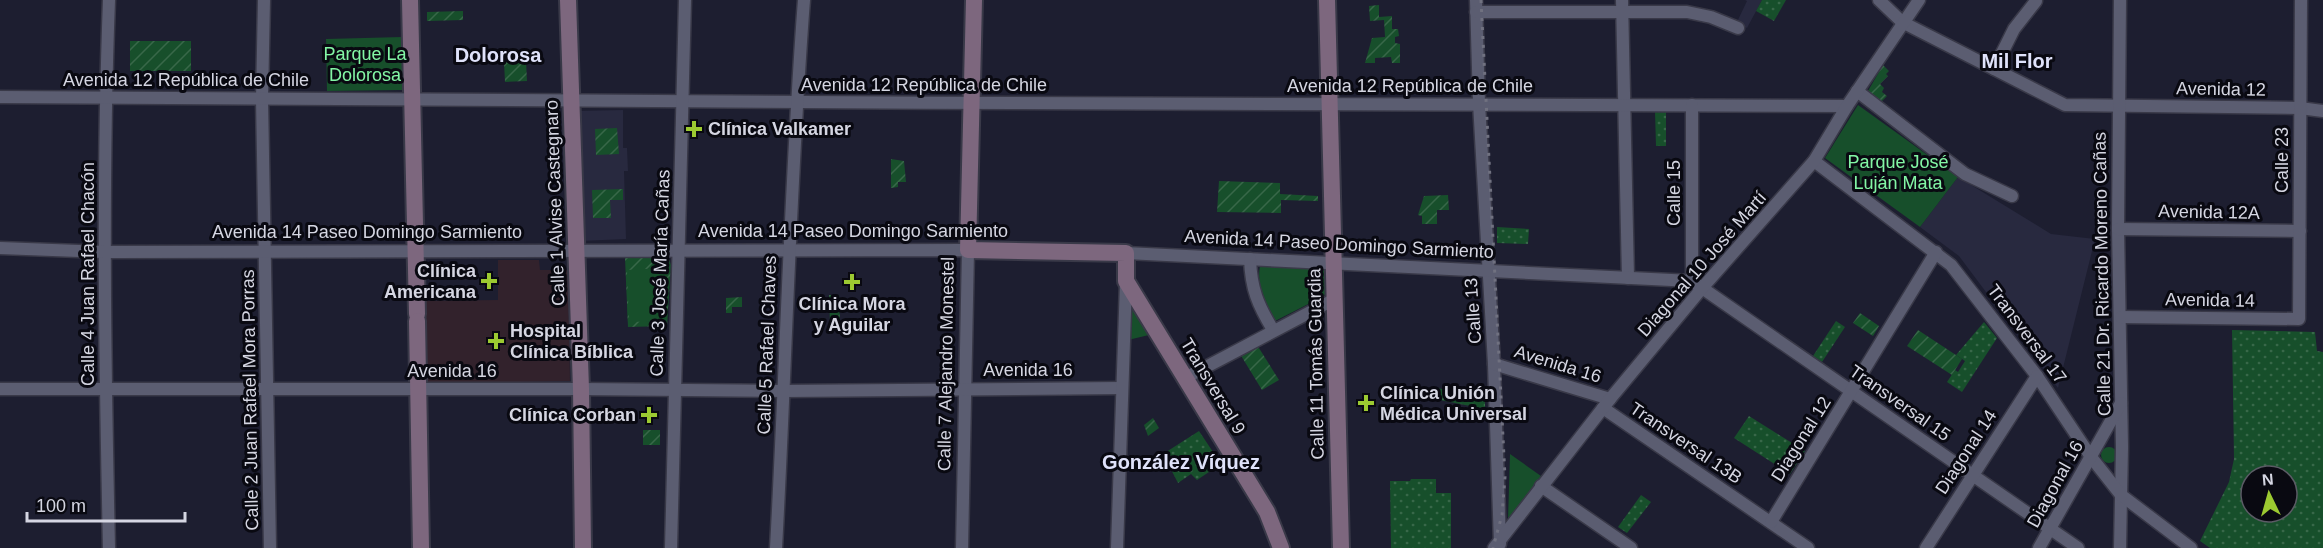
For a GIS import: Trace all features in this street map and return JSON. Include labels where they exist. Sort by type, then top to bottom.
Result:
[{"type":"street","name":"Calle 4 Juan Rafael Chacón","points":[[109,0],[105,98],[105,252],[110,548]]},
{"type":"street","name":"Calle 2 Juan Rafael Mora Porras","points":[[264,0],[262,99],[270,548]]},
{"type":"street","points":[[410,0],[421,548]]},
{"type":"street","name":"Calle 1 Alvise Castegnaro","points":[[568,0],[581,389],[583,548]]},
{"type":"street","name":"Calle 3 José María Cañas","points":[[671,548],[685,0]]},
{"type":"street","name":"Calle 5 Rafael Chaves","points":[[776,548],[788,249],[804,0]]},
{"type":"street","name":"Calle 7 Alejandro Monestel","points":[[962,548],[974,0]]},
{"type":"street","name":"Calle 11 Tomás Guardia","points":[[1327,0],[1341,548]]},
{"type":"street","name":"Avenida 12","points":[[1879,0],[1902,22],[2065,105],[2300,108],[2323,111]]},
{"type":"street","name":"Diagonal 10 José Martí","points":[[1498,546],[1541,486],[1698,284],[1814,161],[1847,106],[1919,0]]},
{"type":"street","name":"Calle 21 Dr. Ricardo Moreno Cañas","points":[[2120,0],[2118,106],[2122,401],[2120,548]]},
{"type":"street","name":"Calle 23","points":[[2299,319],[2301,0]]},
{"type":"street","points":[[1994,69],[2014,29],[2036,1]]},
{"type":"street","points":[[1622,5],[1628,278]]},
{"type":"street","points":[[1476,6],[1622,5],[1687,12],[1711,17],[1738,28]]},
{"type":"street","name":"Calle 13","points":[[1476,6],[1479,103],[1494,364],[1498,546]]},
{"type":"street","points":[[1857,92],[1965,174],[2012,196]]},
{"type":"street","name":"Avenida 12 República de Chile","points":[[0,97],[682,103],[1129,101],[1847,106]]},
{"type":"street","name":"Calle 15","points":[[1692,105],[1698,284]]},
{"type":"street","name":"Transversal 17","points":[[1814,161],[1951,264],[2037,375],[2091,456],[2121,495],[2191,548]]},
{"type":"street","name":"Avenida 12A","points":[[2118,229],[2300,231]]},
{"type":"street","name":"Avenida 14 Paseo Domingo Sarmiento","points":[[0,248],[105,252],[788,249],[1126,253],[1628,278],[1698,284]]},
{"type":"street","name":"Diagonal 12","points":[[1771,522],[1936,252]]},
{"type":"street","points":[[1117,548],[1126,253]]},
{"type":"street","points":[[1250,259],[1255,297],[1273,330]]},
{"type":"street","name":"Transversal 9","points":[[1126,281],[1267,512],[1281,548]]},
{"type":"street","name":"Transversal 15","points":[[1698,284],[2078,548]]},
{"type":"street","points":[[1185,378],[1333,300]]},
{"type":"street","name":"Avenida 14","points":[[2121,317],[2299,319]]},
{"type":"street","name":"Avenida 16","points":[[1494,364],[1607,404]]},
{"type":"street","name":"Diagonal 14","points":[[1926,548],[2037,375]]},
{"type":"street","name":"Avenida 16","points":[[0,389],[784,391],[1121,388]]},
{"type":"street","name":"Diagonal 16","points":[[2039,548],[2122,401]]},
{"type":"street","name":"Transversal 13B","points":[[1607,404],[1808,548]]},
{"type":"street","name":"Diagonal 16","points":[[2079,437],[2087,440],[2101,439]]},
{"type":"street","points":[[1541,486],[1631,548]]},
{"type":"street","name":"Transversal 9","points":[[1267,512],[1272,548]]},
{"type":"shaded area","points":[[1745,0],[1762,0],[1747,28],[1737,22],[1747,1]]},
{"type":"shaded area","points":[[623,110],[623,148],[627,148],[628,171],[624,171],[626,239],[580,241],[576,111]]},
{"type":"shaded area","points":[[1958,177],[2051,234],[2095,239],[2058,388],[1959,256],[1920,227]]},
{"type":"shaded area","name":"Hospital Clínica Bíblica","points":[[498,260],[539,260],[540,270],[568,270],[570,381],[423,384],[422,301],[498,300]]},
{"type":"green space","points":[[1762,0],[1786,0],[1774,21],[1756,11]]},
{"type":"green space","points":[[1379,5],[1379,17],[1392,16],[1392,29],[1398,29],[1399,36],[1395,37],[1395,43],[1400,44],[1400,63],[1392,63],[1391,57],[1375,58],[1375,63],[1365,63],[1372,38],[1385,37],[1384,20],[1370,21],[1369,6]]},
{"type":"green space","points":[[463,11],[463,20],[427,21],[427,12]]},
{"type":"green space","name":"Parque La Dolorosa","points":[[402,37],[403,90],[327,91],[326,39]]},
{"type":"green space","points":[[130,41],[191,41],[191,71],[130,71]]},
{"type":"green space","points":[[526,61],[527,81],[505,82],[504,62]]},
{"type":"green space","points":[[1883,65],[1889,71],[1886,74],[1888,76],[1880,84],[1884,88],[1882,92],[1887,96],[1881,102],[1868,91]]},
{"type":"green space","name":"Parque José Luján Mata","points":[[1858,105],[1958,177],[1920,227],[1825,158]]},
{"type":"green space","points":[[1655,111],[1666,111],[1666,146],[1656,146]]},
{"type":"green space","points":[[617,128],[619,154],[596,155],[595,129]]},
{"type":"green space","points":[[891,159],[904,161],[906,182],[898,182],[898,187],[891,188]]},
{"type":"green space","points":[[1219,181],[1280,183],[1280,194],[1318,196],[1318,201],[1281,200],[1281,213],[1217,212]]},
{"type":"green space","points":[[623,189],[623,200],[610,200],[611,218],[593,218],[592,190]]},
{"type":"green space","points":[[1448,195],[1449,210],[1437,210],[1437,224],[1422,224],[1422,216],[1418,215],[1424,196]]},
{"type":"green space","points":[[1497,227],[1529,229],[1528,244],[1497,243]]},
{"type":"green space","points":[[1371,244],[1385,244],[1384,254],[1371,254]]},
{"type":"green space","points":[[664,256],[669,259],[671,265],[667,326],[628,327],[625,258]],"holes":[[[663,268],[665,321],[629,322],[627,270]]]},
{"type":"green space","points":[[1260,266],[1327,268],[1329,291],[1322,297],[1275,321],[1265,301],[1259,281]]},
{"type":"green space","points":[[663,268],[665,321],[628,323],[626,269]]},
{"type":"green space","points":[[829,295],[839,295],[840,323],[830,323]]},
{"type":"green space","points":[[742,297],[742,307],[732,307],[732,313],[726,313],[726,298]]},
{"type":"green space","points":[[1128,297],[1149,335],[1128,340]]},
{"type":"green space","points":[[1860,313],[1879,326],[1873,336],[1853,323]]},
{"type":"green space","points":[[1836,321],[1845,327],[1822,362],[1813,356]]},
{"type":"green space","points":[[1984,322],[1997,338],[1962,392],[1947,382],[1955,370],[1958,372],[1965,361],[1956,355]]},
{"type":"green space","points":[[1918,330],[1962,359],[1952,375],[1907,346]]},
{"type":"green space","points":[[2232,330],[2315,332],[2317,351],[2323,352],[2323,548],[2210,548],[2200,541],[2229,482],[2234,459]]},
{"type":"green space","points":[[1257,345],[1279,380],[1262,390],[1240,354]]},
{"type":"green space","points":[[1438,388],[1485,400],[1485,409],[1430,398]]},
{"type":"green space","points":[[1749,416],[1805,451],[1790,474],[1734,438]]},
{"type":"green space","points":[[1153,418],[1159,428],[1148,436],[1144,425]]},
{"type":"green space","points":[[643,430],[660,430],[660,445],[643,445]]},
{"type":"green space","points":[[1199,431],[1221,464],[1197,480],[1191,474],[1178,483],[1163,454]]},
{"type":"green space","points":[[2106,447],[2112,447],[2117,455],[2115,461],[2106,463],[2101,458],[2101,452]]},
{"type":"green space","points":[[1510,454],[1541,476],[1511,519],[1508,520]]},
{"type":"green space","points":[[1411,479],[1436,479],[1436,493],[1451,493],[1451,548],[1391,548],[1390,481],[1410,481]]},
{"type":"green space","points":[[1641,495],[1651,502],[1627,533],[1618,527]]},
{"type":"railway","points":[[1481,0],[1505,477],[1502,515],[1493,548]]},
{"type":"place","name":"Clínica Valkamer","points":[[694,129]]},
{"type":"place","name":"Clínica Americana","points":[[489,281]]},
{"type":"place","name":"Clínica Mora y Aguilar","points":[[852,282]]},
{"type":"place","name":"Hospital Clínica Bíblica","points":[[496,341]]},
{"type":"place","name":"Clínica Unión Médica Universal","points":[[1366,403]]},
{"type":"place","name":"Clínica Corban","points":[[649,415]]},
{"type":"district","name":"Dolorosa","points":[[498,55]]},
{"type":"district","name":"Mil Flor","points":[[2017,61]]},
{"type":"district","name":"González Víquez","points":[[1181,462]]}]
